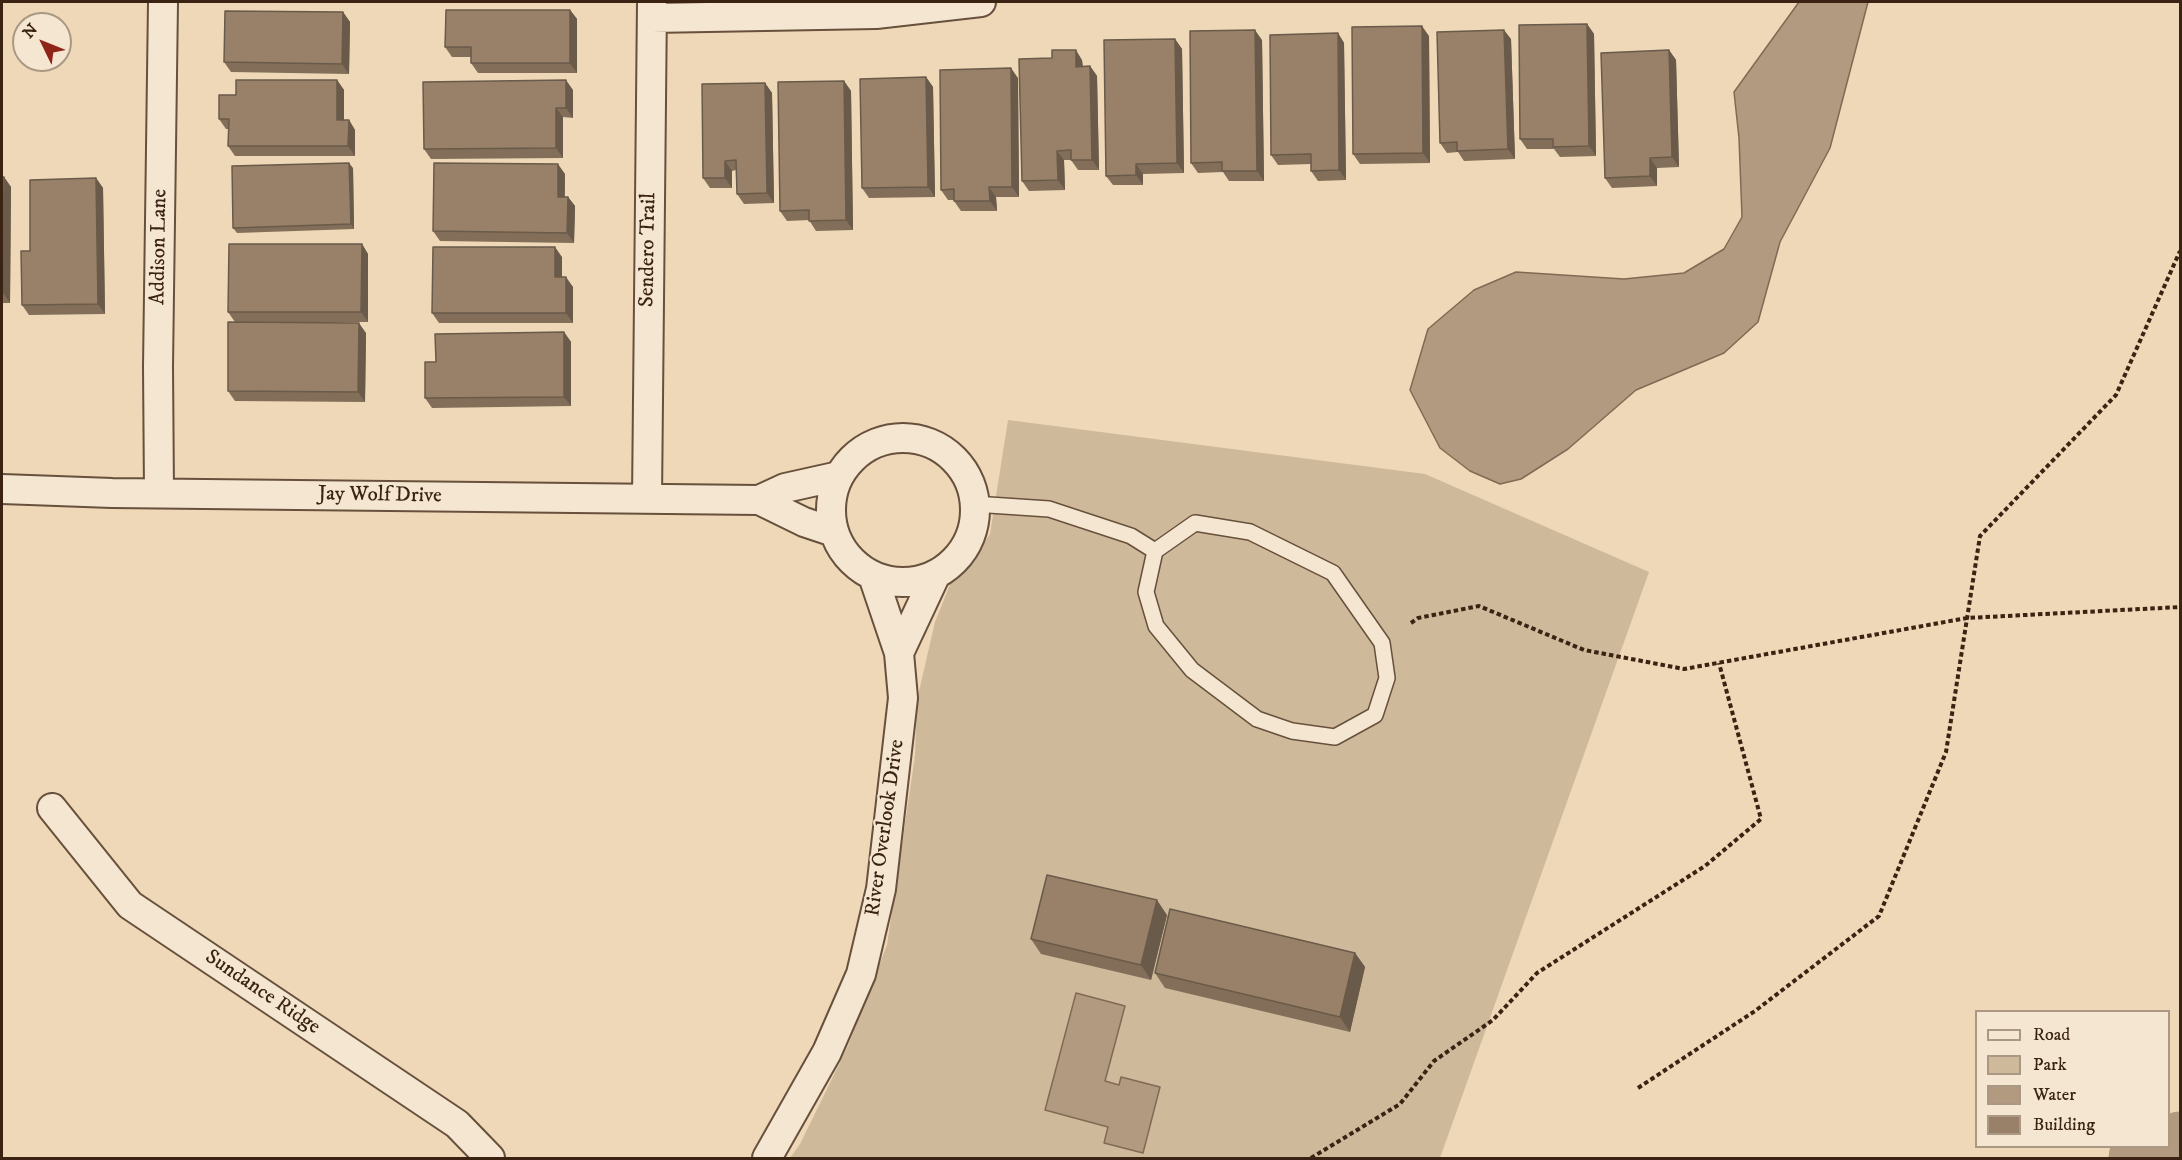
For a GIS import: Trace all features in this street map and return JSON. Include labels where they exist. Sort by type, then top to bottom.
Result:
[{"type":"street","name":"Addison Lane","points":[[159,493],[158,366],[163,2]]},
{"type":"street","points":[[652,10],[876,14],[981,2]]},
{"type":"street","name":"Sendero Trail","points":[[647,499],[652,10]]},
{"type":"street","points":[[892,439],[914,439],[936,446],[954,459],[967,477],[974,504],[974,521],[967,542],[954,560],[936,574],[915,581],[893,582],[873,576],[860,568],[848,558],[834,532],[831,513],[832,494],[839,477],[853,459],[871,446],[892,439]]},
{"type":"street","name":"Jay Wolf Drive","points":[[2,489],[759,500],[785,488],[839,477]]},
{"type":"street","name":"Jay Wolf Drive","points":[[759,500],[804,522],[834,532]]},
{"type":"street","points":[[899,653],[936,574]]},
{"type":"street","name":"River Overlook Drive","points":[[767,1158],[827,1052],[861,974],[881,889],[903,698],[899,653],[873,576]]},
{"type":"street","name":"Sundance Ridge","points":[[52,808],[130,905],[457,1124],[490,1158]]},
{"type":"lane","points":[[974,504],[1049,509],[1131,536],[1155,551]]},
{"type":"lane","points":[[1195,523],[1250,532],[1334,573],[1382,643],[1387,678],[1375,715],[1335,738],[1292,731],[1257,719],[1192,670],[1156,626],[1146,592],[1155,551],[1195,523]]},
{"type":"path","points":[[1638,1088],[1755,1011],[1879,916],[1946,752],[1980,536],[2116,395],[2181,251]]},
{"type":"path","points":[[1411,623],[1418,618],[1479,606],[1584,650],[1684,669],[1967,618],[2181,607]]},
{"type":"path","points":[[1311,1158],[1400,1104],[1434,1061],[1493,1020],[1537,973],[1705,866],[1761,819],[1719,663]]},
{"type":"green space","points":[[1008,420],[1425,474],[1649,572],[1440,1158],[790,1158],[800,1144],[848,1046],[887,945],[915,756],[917,700],[935,622],[953,577],[990,534]]},
{"type":"water","points":[[1799,2],[1868,2],[1830,148],[1780,242],[1758,322],[1724,353],[1636,390],[1568,449],[1521,479],[1500,484],[1470,471],[1440,448],[1410,390],[1428,329],[1474,290],[1516,272],[1624,279],[1684,273],[1724,249],[1742,217],[1739,138],[1734,92]]},
{"type":"water","points":[[1076,993],[1125,1006],[1105,1081],[1119,1085],[1121,1077],[1160,1087],[1143,1153],[1104,1143],[1108,1127],[1045,1110]]},
{"type":"water","points":[[2180,1138],[2180,1158],[2147,1158],[2164,1148],[2170,1148],[2170,1144]]},
{"type":"building","points":[[446,10],[570,10],[570,63],[471,63],[471,47],[445,47]]},
{"type":"building","points":[[225,11],[343,12],[342,64],[224,62]]},
{"type":"building","points":[[1587,24],[1589,146],[1553,147],[1553,139],[1520,139],[1519,25]]},
{"type":"building","points":[[1422,26],[1423,153],[1353,154],[1352,27]]},
{"type":"building","points":[[1255,30],[1257,171],[1222,171],[1222,162],[1191,163],[1190,31]]},
{"type":"building","points":[[1504,30],[1508,149],[1457,151],[1457,142],[1440,143],[1437,32]]},
{"type":"building","points":[[1338,33],[1339,170],[1311,171],[1311,154],[1271,155],[1270,35]]},
{"type":"building","points":[[1175,39],[1177,163],[1136,164],[1136,175],[1106,176],[1104,40]]},
{"type":"building","points":[[1052,50],[1076,50],[1076,67],[1090,66],[1092,160],[1071,160],[1071,150],[1057,151],[1058,180],[1022,181],[1019,59],[1052,58]]},
{"type":"building","points":[[1669,50],[1672,157],[1650,158],[1650,176],[1605,178],[1601,53]]},
{"type":"building","points":[[1011,68],[1012,187],[989,187],[990,201],[954,201],[954,189],[941,190],[940,70]]},
{"type":"building","points":[[926,77],[928,187],[862,188],[860,79]]},
{"type":"building","points":[[236,80],[337,80],[337,120],[349,120],[348,146],[228,146],[229,119],[219,119],[219,95],[236,95]]},
{"type":"building","points":[[566,80],[566,108],[556,108],[556,148],[424,149],[423,82]]},
{"type":"building","points":[[844,81],[846,220],[809,221],[809,210],[780,211],[778,82]]},
{"type":"building","points":[[765,83],[767,193],[737,194],[736,160],[725,161],[725,178],[703,178],[702,84]]},
{"type":"building","points":[[349,163],[351,224],[233,228],[232,166]]},
{"type":"building","points":[[434,163],[558,164],[558,197],[568,197],[567,233],[433,231]]},
{"type":"building","points":[[2,177],[4,177],[3,293],[2,293]]},
{"type":"building","points":[[96,178],[98,304],[22,305],[21,251],[30,251],[30,180]]},
{"type":"building","points":[[229,244],[362,244],[361,312],[228,312]]},
{"type":"building","points":[[433,247],[555,247],[555,277],[566,277],[566,313],[432,313]]},
{"type":"building","points":[[228,322],[359,323],[358,392],[228,391]]},
{"type":"building","points":[[564,332],[564,397],[425,398],[425,362],[436,362],[435,334]]},
{"type":"building","points":[[1047,875],[1157,900],[1141,965],[1031,939]]},
{"type":"building","points":[[1170,909],[1355,953],[1340,1017],[1155,973]]},
{"type":"waterway","points":[[2170,1147],[2180,1143]]},
{"type":"waterway","points":[[2140,1158],[2167,1148]]}]
